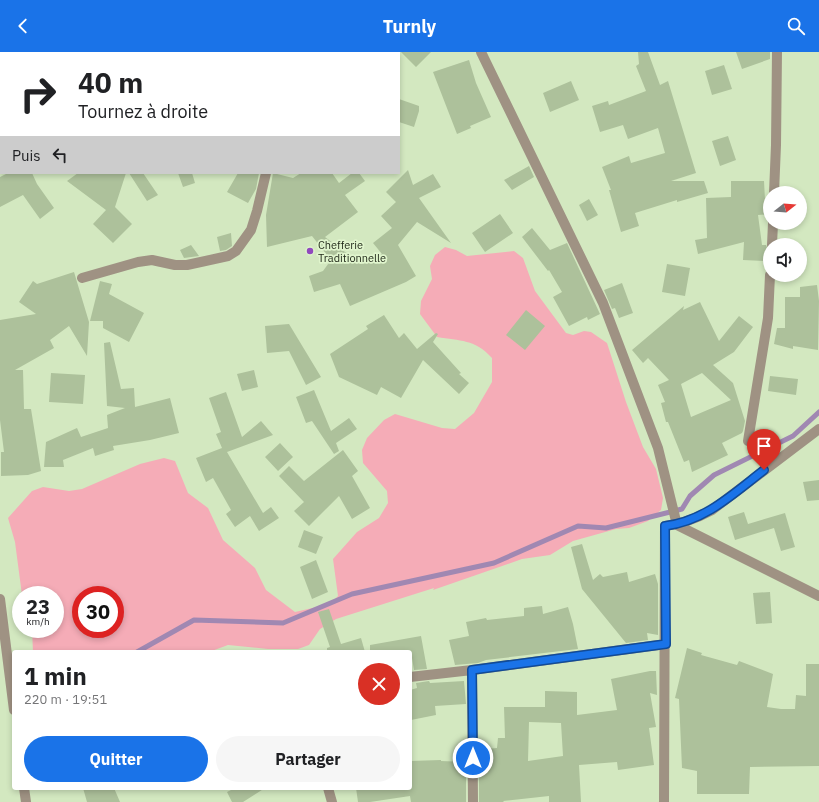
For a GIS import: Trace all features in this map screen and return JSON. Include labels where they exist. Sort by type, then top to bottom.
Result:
[{"type":"street","points":[[481,52],[603,303],[658,448],[677,525],[819,596]]},
{"type":"street","points":[[774,186],[777,52]]},
{"type":"street","points":[[82,278],[138,262],[152,260],[175,265],[187,265],[228,256],[236,251],[251,230],[258,211],[266,174]]},
{"type":"street","points":[[748,441],[768,318],[770,282]]},
{"type":"street","points":[[664,802],[666,644],[665,526],[677,525],[712,510],[819,429]]},
{"type":"street","points":[[0,599],[12,694]]},
{"type":"street","points":[[412,677],[666,644]]},
{"type":"street","points":[[472,670],[473,802]]},
{"type":"street","points":[[24,790],[26,802]]},
{"type":"street","points":[[329,790],[332,802]]},
{"type":"shaded area","points":[[445,247],[456,250],[467,256],[514,251],[523,258],[535,291],[566,333],[573,335],[584,331],[591,332],[607,343],[626,402],[643,447],[656,469],[663,498],[661,510],[648,521],[629,528],[616,529],[573,541],[550,555],[522,559],[433,590],[434,588],[336,619],[320,629],[309,645],[298,649],[268,649],[228,645],[214,650],[33,650],[32,638],[64,638],[64,586],[21,586],[15,542],[8,518],[32,491],[43,487],[69,491],[82,489],[140,464],[164,458],[175,461],[188,493],[208,508],[223,540],[255,568],[266,590],[295,612],[330,604],[338,596],[333,559],[357,532],[379,518],[388,503],[387,491],[363,463],[362,450],[367,438],[384,420],[395,414],[442,428],[455,429],[474,413],[492,382],[492,358],[486,352],[467,342],[437,337],[420,314],[421,301],[432,279],[430,266],[435,255]]},
{"type":"building","points":[[401,52],[431,52],[416,67]]},
{"type":"building","points":[[638,52],[648,52],[660,85],[668,81],[696,173],[671,181],[704,181],[708,193],[677,202],[677,200],[635,213],[639,226],[621,232],[609,190],[611,190],[602,167],[629,156],[631,163],[665,153],[658,128],[628,139],[623,125],[600,132],[592,106],[608,101],[609,105],[646,91],[636,66],[639,64]]},
{"type":"building","points":[[736,52],[770,52],[770,59],[742,69]]},
{"type":"building","points":[[469,60],[476,83],[491,117],[470,126],[471,128],[457,134],[433,72]]},
{"type":"building","points":[[724,65],[732,89],[712,95],[705,71]]},
{"type":"building","points":[[571,81],[579,100],[550,112],[543,93]]},
{"type":"building","points":[[400,99],[419,106],[414,127],[400,122]]},
{"type":"building","points":[[728,136],[736,160],[720,166],[712,141]]},
{"type":"building","points":[[529,166],[534,177],[512,190],[504,180]]},
{"type":"building","points":[[408,170],[413,185],[433,174],[441,187],[419,198],[451,243],[417,222],[398,245],[416,276],[406,282],[350,306],[340,284],[314,292],[309,276],[323,271],[331,260],[312,236],[267,247],[266,215],[273,174],[293,178],[299,174],[333,174],[339,183],[351,174],[360,174],[365,181],[345,195],[358,212],[325,237],[361,264],[382,254],[373,243],[392,228],[381,216],[396,202],[386,192]]},
{"type":"building","points":[[6,174],[32,174],[37,184],[54,208],[40,219],[23,195],[0,207],[0,177]]},
{"type":"building","points":[[77,174],[126,174],[115,207],[132,224],[113,243],[93,224],[106,210],[67,181]]},
{"type":"building","points":[[130,174],[144,174],[158,195],[147,201]]},
{"type":"building","points":[[178,174],[192,174],[195,183],[183,187]]},
{"type":"building","points":[[237,174],[259,174],[256,189],[248,203],[227,192]]},
{"type":"building","points":[[731,181],[764,181],[763,215],[758,215],[763,245],[763,261],[743,260],[744,242],[698,254],[695,240],[707,238],[706,198],[731,197]]},
{"type":"building","points":[[589,199],[598,215],[587,221],[579,205]]},
{"type":"building","points":[[500,214],[513,233],[485,252],[472,233]]},
{"type":"building","points":[[532,228],[550,250],[567,243],[600,314],[588,320],[587,317],[569,326],[553,297],[562,292],[549,270],[548,271],[522,237]]},
{"type":"building","points":[[231,233],[232,246],[226,250],[220,251],[217,237]]},
{"type":"building","points":[[191,245],[199,256],[184,258],[180,250]]},
{"type":"building","points":[[667,264],[690,268],[685,296],[662,292]]},
{"type":"building","points":[[74,272],[89,322],[87,356],[69,326],[50,340],[54,348],[15,370],[23,370],[24,409],[31,409],[41,471],[28,475],[1,476],[1,452],[4,452],[0,420],[0,320],[36,314],[19,302],[33,281],[37,284]]},
{"type":"building","points":[[100,281],[112,284],[109,294],[144,313],[129,342],[103,328],[103,321],[90,321]]},
{"type":"building","points":[[622,283],[633,313],[619,318],[615,308],[612,309],[604,290]]},
{"type":"building","points":[[817,285],[819,301],[818,350],[793,346],[793,349],[774,344],[777,328],[785,328],[785,297],[800,297],[800,287]]},
{"type":"building","points":[[700,302],[719,341],[739,316],[753,327],[734,352],[713,365],[733,383],[745,421],[743,431],[742,433],[722,443],[728,455],[692,472],[689,460],[684,462],[668,422],[666,422],[661,403],[665,402],[658,385],[669,380],[648,358],[643,363],[632,350],[684,306],[683,310]],"holes":[[[702,373],[731,400],[691,417],[681,384]]]},
{"type":"building","points":[[526,310],[545,326],[525,350],[506,335]]},
{"type":"building","points":[[384,315],[399,338],[404,333],[417,349],[436,333],[438,334],[433,342],[461,373],[459,374],[469,383],[459,394],[423,360],[401,398],[381,387],[377,395],[339,377],[330,354],[368,329],[366,326]]},
{"type":"building","points":[[289,324],[321,377],[306,385],[289,351],[267,353],[265,326]]},
{"type":"building","points":[[110,342],[121,389],[134,388],[135,407],[170,398],[179,433],[150,440],[113,446],[114,450],[95,456],[93,448],[63,460],[64,467],[44,467],[46,442],[77,428],[81,437],[108,428],[107,415],[125,408],[107,406],[104,343]]},
{"type":"building","points":[[254,370],[258,387],[242,391],[237,374]]},
{"type":"building","points":[[51,373],[85,375],[83,404],[49,402]]},
{"type":"building","points":[[770,376],[798,379],[796,395],[768,391]]},
{"type":"building","points":[[314,390],[331,431],[349,418],[357,429],[336,443],[339,451],[334,454],[312,421],[306,423],[296,397]]},
{"type":"building","points":[[226,392],[242,437],[261,421],[273,435],[227,452],[263,513],[271,507],[279,518],[259,531],[250,516],[235,527],[226,514],[231,510],[213,478],[206,482],[196,458],[222,448],[216,434],[221,432],[209,398]]},
{"type":"building","points":[[280,443],[293,457],[278,471],[265,457]]},
{"type":"building","points":[[343,450],[358,471],[352,476],[370,508],[352,519],[339,496],[309,526],[294,511],[304,502],[279,476],[289,466],[304,481]]},
{"type":"building","points":[[819,480],[819,500],[807,501],[803,482]]},
{"type":"building","points":[[744,512],[748,524],[785,513],[795,547],[781,551],[774,528],[735,540],[728,517]]},
{"type":"building","points":[[304,530],[323,537],[316,554],[298,547]]},
{"type":"building","points":[[582,544],[593,580],[600,574],[603,577],[627,572],[629,582],[655,574],[658,584],[658,635],[647,633],[648,640],[626,643],[582,589],[571,547]]},
{"type":"building","points":[[316,560],[328,592],[312,599],[300,567]]},
{"type":"building","points":[[770,592],[772,623],[756,624],[753,593]]},
{"type":"building","points":[[542,606],[543,614],[568,607],[578,649],[455,665],[449,640],[469,636],[466,622],[486,618],[487,620],[524,616],[524,608]]},
{"type":"building","points":[[329,609],[341,644],[361,638],[364,650],[327,650],[327,648],[330,647],[318,612]]},
{"type":"building","points":[[421,636],[427,669],[414,670],[412,650],[370,650],[370,645]]},
{"type":"building","points":[[687,648],[702,653],[701,655],[737,665],[739,661],[773,674],[767,707],[781,709],[795,709],[796,695],[806,696],[806,664],[819,664],[819,766],[750,767],[749,794],[697,794],[697,771],[682,768],[679,699],[675,698]]},
{"type":"building","points":[[656,671],[657,695],[650,693],[656,727],[649,728],[654,765],[618,770],[617,762],[579,765],[581,802],[549,802],[549,796],[503,801],[504,802],[479,802],[479,762],[487,762],[486,749],[497,748],[498,738],[505,738],[504,707],[545,707],[545,691],[577,692],[577,715],[617,710],[611,679]],"holes":[[[529,722],[561,723],[563,756],[528,761]]]},
{"type":"building","points":[[429,681],[430,683],[464,681],[466,704],[435,706],[436,715],[412,720],[412,689],[417,688],[416,683]]},
{"type":"building","points":[[441,760],[466,762],[466,802],[411,802],[410,796],[370,802],[358,802],[356,790],[412,790],[412,761]]},
{"type":"building","points":[[84,790],[115,790],[120,802],[87,802]]},
{"type":"building","points":[[231,790],[262,790],[243,802],[232,802],[227,792]]},
{"type":"waterway","points":[[141,650],[194,620],[283,623],[352,594],[494,563],[578,526],[606,528],[682,509],[690,496],[714,475],[793,436],[819,412]]},
{"type":"place","name":"Chefferie Traditionnelle","points":[[310,251]]},
{"type":"route","points":[[473,758],[472,670],[666,644],[665,526],[677,525],[712,510],[764,470]]}]
